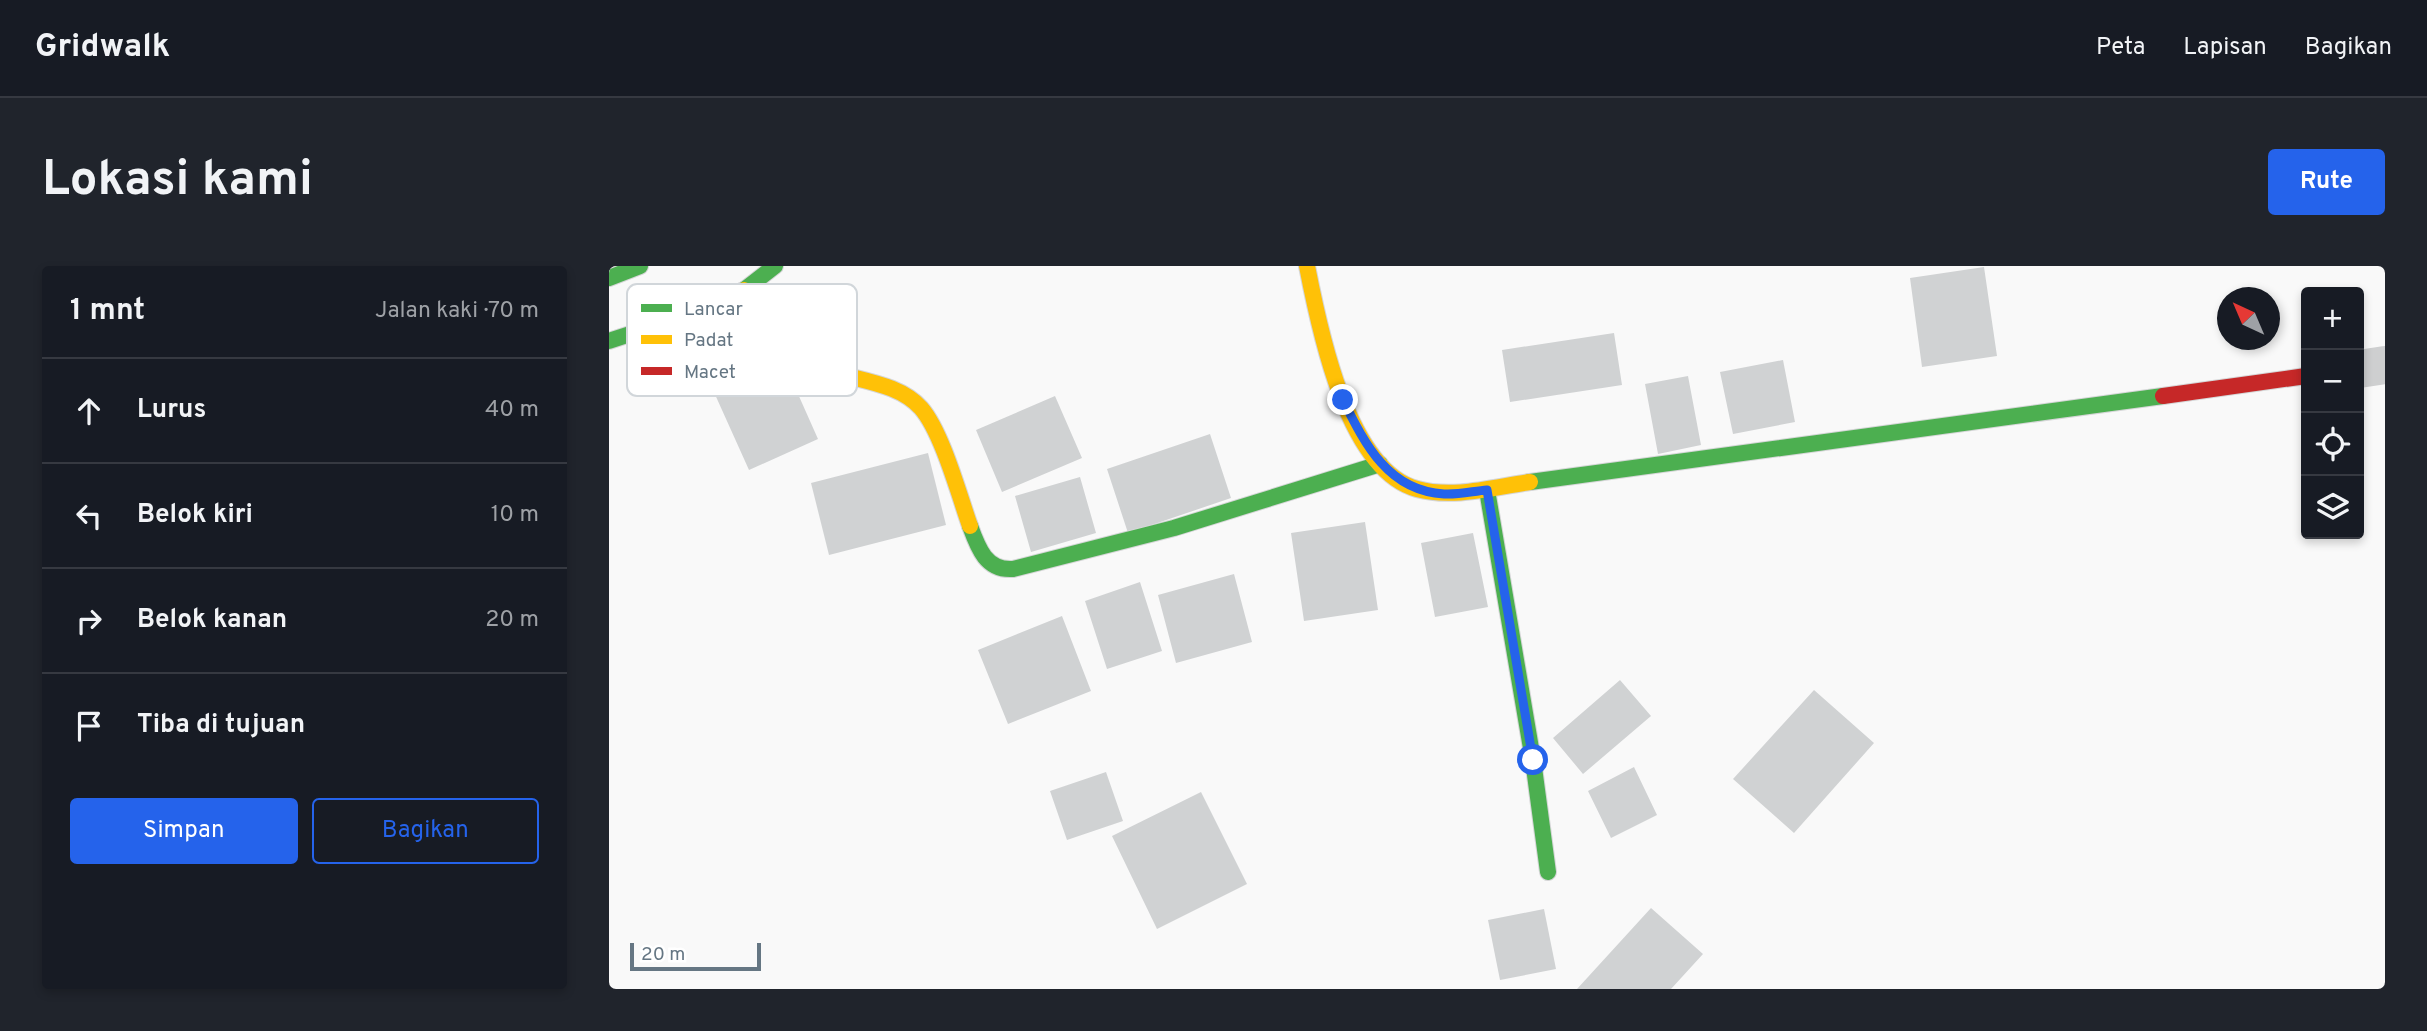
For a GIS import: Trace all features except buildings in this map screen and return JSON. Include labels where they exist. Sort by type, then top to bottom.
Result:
[{"type":"street","points":[[609,278],[640,266]]},
{"type":"street","points":[[752,284],[775,266]]},
{"type":"street","points":[[1307,266],[1319,328],[1329,362],[1343,400],[1361,436],[1380,464],[1404,484],[1420,491],[1445,494],[2301,377]]},
{"type":"street","points":[[609,341],[627,335]]},
{"type":"street","points":[[2364,368],[2385,365]]},
{"type":"street","points":[[857,379],[913,400],[923,411],[933,425],[978,547],[985,560],[999,570],[1021,568],[1174,528],[1380,464]]},
{"type":"street","points":[[1487,490],[1533,760],[1548,872]]},
{"type":"traffic: fast","points":[[609,278],[640,266]]},
{"type":"traffic: fast","points":[[752,284],[775,266]]},
{"type":"traffic: fast","points":[[609,341],[627,335]]},
{"type":"traffic: fast","points":[[1530,482],[2163,396]]},
{"type":"traffic: fast","points":[[970,526],[984,556],[996,566],[1013,569],[1174,528],[1380,464]]},
{"type":"traffic: fast","points":[[1487,490],[1533,760],[1548,872]]},
{"type":"traffic: slow","points":[[1307,266],[1319,324],[1340,394],[1372,455],[1393,477],[1417,489],[1445,493],[1530,482]]},
{"type":"traffic: slow","points":[[857,378],[899,392],[921,408],[943,448],[970,526]]},
{"type":"traffic: jam","points":[[2163,396],[2301,377]]},
{"type":"route","points":[[1343,400],[1361,436],[1380,464],[1404,484],[1420,491],[1445,494],[1487,490],[1533,760]]}]
